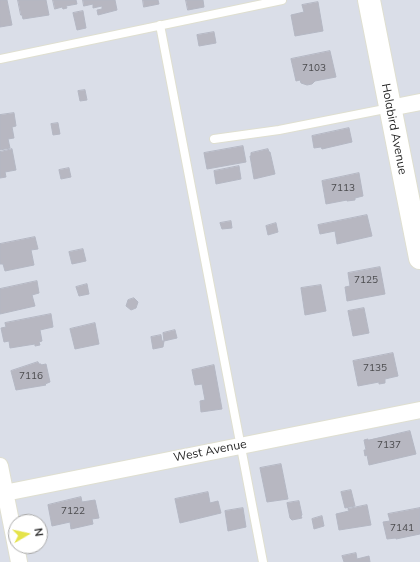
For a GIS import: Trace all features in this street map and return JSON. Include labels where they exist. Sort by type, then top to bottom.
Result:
[{"type":"main road","name":"Holabird Avenue","points":[[369,0],[420,258]]},
{"type":"street","points":[[390,108],[420,103]]},
{"type":"street","name":"West Avenue","points":[[3,493],[420,410]]},
{"type":"street","points":[[0,466],[3,493],[19,562]]},
{"type":"lane","points":[[0,59],[282,0]]},
{"type":"lane","points":[[160,25],[263,562]]},
{"type":"lane","points":[[214,139],[279,130],[390,108]]},
{"type":"building","points":[[0,0],[7,0],[12,25],[0,27]]},
{"type":"building","points":[[18,0],[46,0],[49,15],[23,19]]},
{"type":"building","points":[[53,0],[76,0],[77,4],[66,6],[67,8],[63,9],[62,7],[55,9]]},
{"type":"building","points":[[83,0],[115,0],[117,10],[98,15],[97,10],[102,9],[102,6],[93,8],[93,4],[84,6]]},
{"type":"building","points":[[143,0],[158,0],[159,4],[144,7]]},
{"type":"building","points":[[186,0],[203,0],[204,7],[188,10]]},
{"type":"building","points":[[318,2],[323,31],[295,36],[291,15],[304,12],[302,5]]},
{"type":"building","points":[[83,11],[86,28],[77,30],[73,13]]},
{"type":"building","points":[[214,32],[216,43],[199,46],[197,35]]},
{"type":"building","points":[[330,51],[336,77],[315,81],[312,84],[307,85],[301,83],[300,80],[296,81],[291,59]]},
{"type":"building","points":[[85,90],[87,100],[80,101],[78,91]]},
{"type":"building","points":[[14,113],[16,126],[12,127],[14,138],[8,139],[10,148],[0,150],[0,115]]},
{"type":"building","points":[[58,123],[60,134],[53,135],[51,124]]},
{"type":"building","points":[[349,128],[352,142],[322,149],[321,147],[314,148],[312,136]]},
{"type":"building","points":[[243,146],[246,162],[207,169],[204,153]]},
{"type":"building","points":[[12,149],[16,170],[5,172],[6,177],[0,178],[0,152]]},
{"type":"building","points":[[268,149],[275,174],[254,179],[250,156],[251,153]]},
{"type":"building","points":[[239,166],[241,179],[216,184],[214,171]]},
{"type":"building","points":[[69,168],[71,177],[61,179],[59,170]]},
{"type":"building","points":[[359,173],[363,196],[355,198],[355,200],[326,204],[322,181]]},
{"type":"building","points":[[367,215],[372,236],[337,244],[335,231],[320,234],[318,225]]},
{"type":"building","points":[[231,221],[232,228],[222,229],[220,223]]},
{"type":"building","points":[[276,223],[278,232],[268,235],[266,226]]},
{"type":"building","points":[[35,237],[38,249],[31,250],[34,265],[5,271],[3,264],[0,264],[0,244]]},
{"type":"building","points":[[83,249],[86,261],[72,264],[69,252]]},
{"type":"building","points":[[380,267],[385,294],[347,301],[345,287],[350,286],[348,273]]},
{"type":"building","points":[[37,281],[39,293],[32,295],[35,306],[0,314],[0,289]]},
{"type":"building","points":[[87,284],[89,294],[79,296],[76,287]]},
{"type":"building","points":[[321,285],[326,311],[305,315],[301,288]]},
{"type":"building","points":[[134,298],[138,302],[136,308],[131,310],[126,306],[128,300]]},
{"type":"building","points":[[364,308],[369,333],[353,336],[348,311]]},
{"type":"building","points":[[51,314],[53,327],[40,330],[42,341],[39,342],[40,345],[35,346],[35,344],[10,348],[9,341],[4,342],[1,328],[6,327],[5,323]]},
{"type":"building","points":[[95,323],[99,344],[75,349],[70,329]]},
{"type":"building","points":[[175,330],[177,338],[164,341],[163,333]]},
{"type":"building","points":[[161,335],[162,341],[164,341],[163,347],[153,349],[151,337]]},
{"type":"building","points":[[393,353],[398,376],[385,379],[385,383],[379,384],[379,382],[358,386],[353,361]]},
{"type":"building","points":[[38,362],[41,365],[46,364],[50,382],[45,384],[46,385],[16,390],[11,371]]},
{"type":"building","points":[[214,365],[222,409],[201,412],[200,401],[205,400],[202,384],[195,385],[192,370]]},
{"type":"building","points":[[410,431],[416,454],[369,465],[367,455],[365,456],[364,450],[366,450],[364,440]]},
{"type":"building","points":[[281,464],[288,499],[267,502],[260,468]]},
{"type":"building","points":[[351,490],[355,506],[345,508],[341,492]]},
{"type":"building","points":[[208,492],[210,503],[218,501],[221,513],[180,523],[175,499]]},
{"type":"building","points":[[81,497],[82,502],[95,500],[99,518],[92,519],[93,524],[71,529],[70,522],[52,526],[48,505]]},
{"type":"building","points":[[299,501],[302,518],[292,520],[290,518],[287,503]]},
{"type":"building","points":[[367,505],[371,525],[339,530],[336,514],[349,511],[348,509]]},
{"type":"building","points":[[243,508],[246,527],[228,531],[225,511]]},
{"type":"building","points":[[420,508],[420,534],[396,539],[387,539],[383,522],[390,521],[388,514]]},
{"type":"building","points":[[322,516],[324,526],[314,529],[312,519]]},
{"type":"building","points":[[356,553],[357,559],[369,556],[370,562],[344,562],[342,556]]}]
